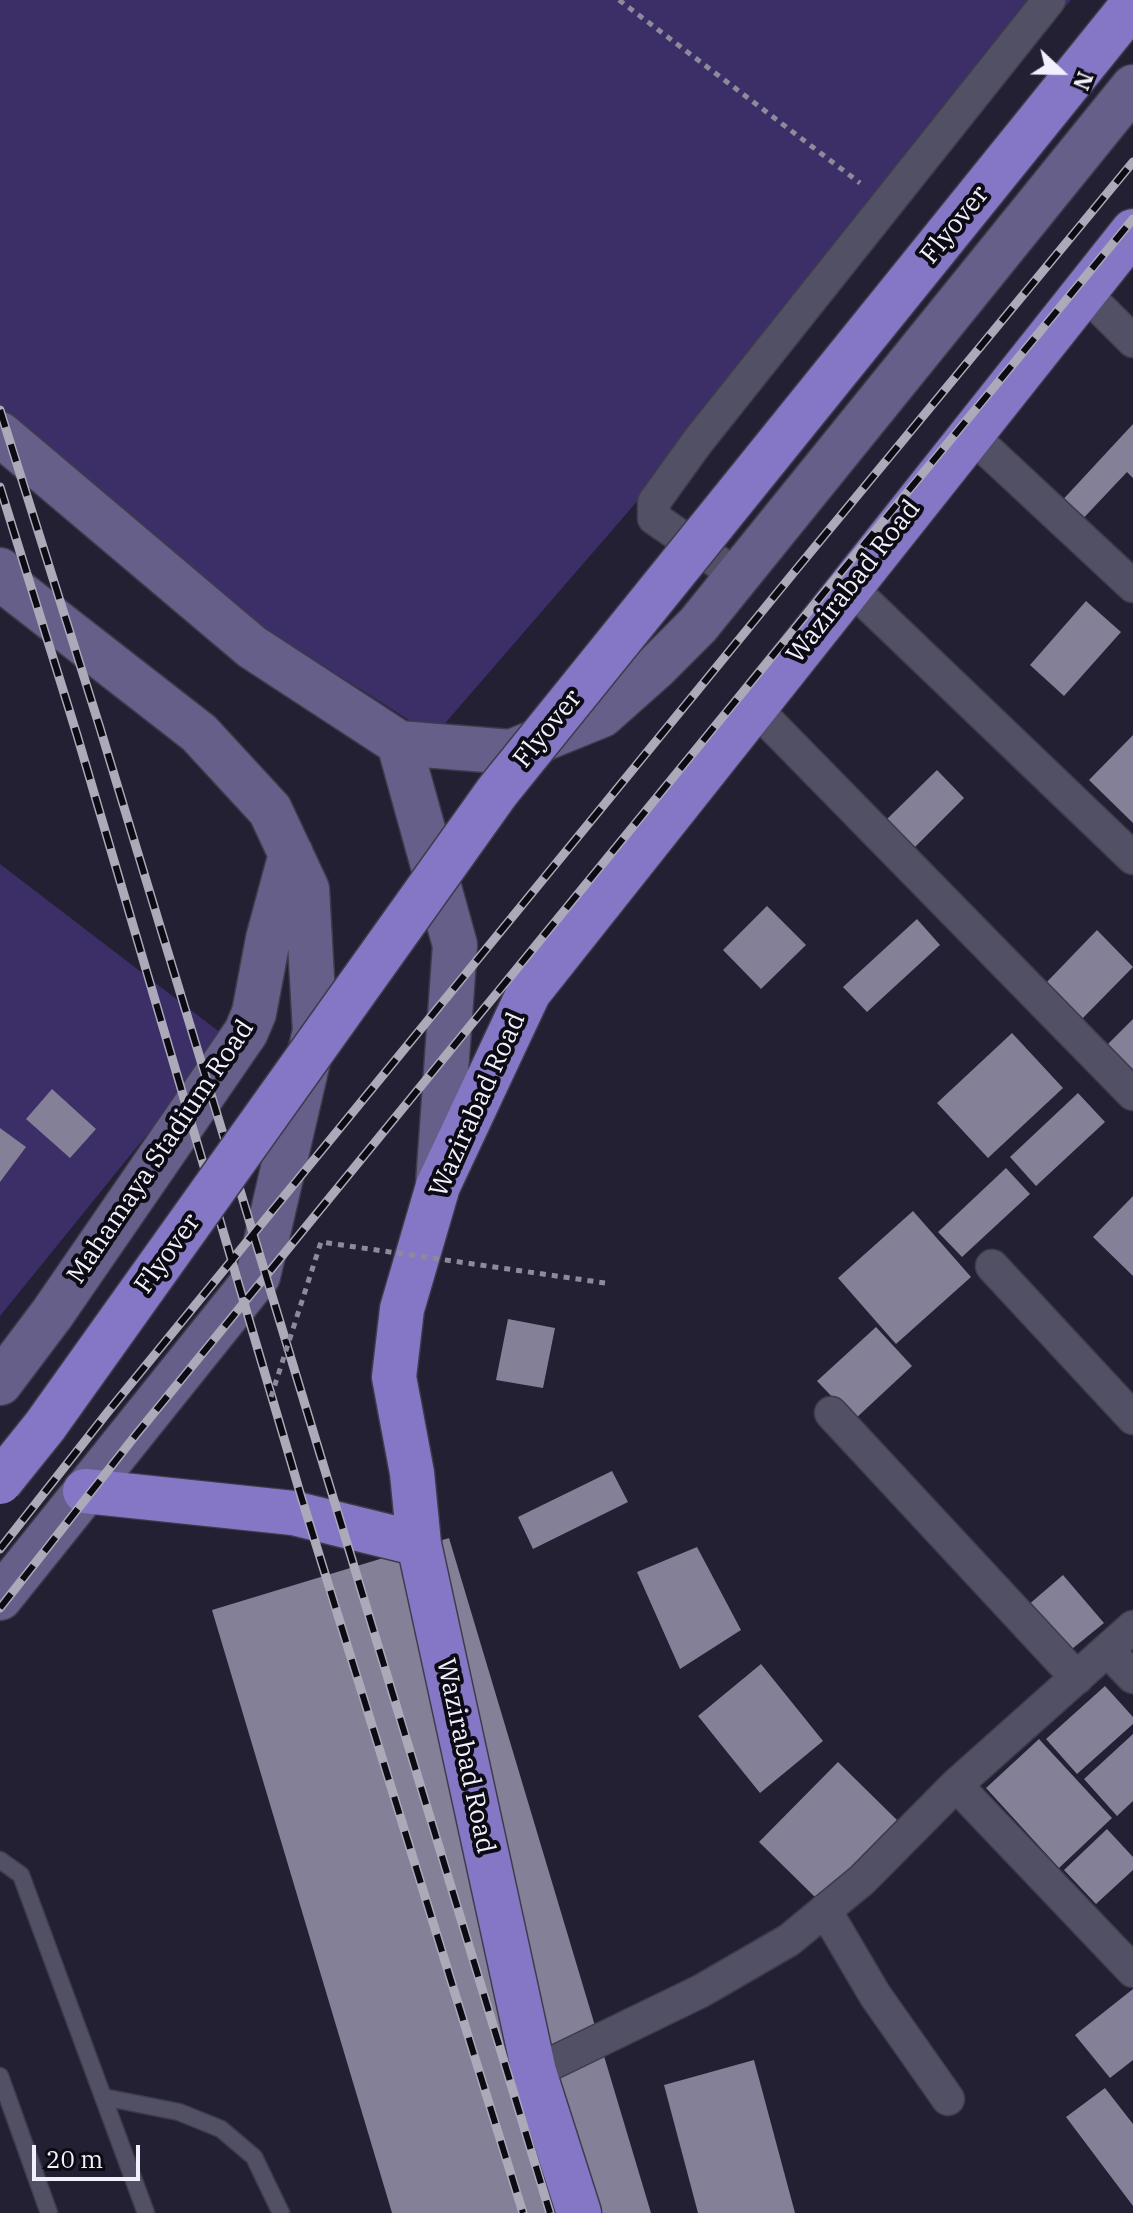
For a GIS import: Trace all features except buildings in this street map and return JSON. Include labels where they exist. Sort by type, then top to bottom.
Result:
[{"type":"highway","name":"Flyover","points":[[0,1482],[55,1413],[497,792],[1133,4]]},
{"type":"highway","name":"Wazirabad Road","points":[[579,2213],[534,2072],[419,1544],[412,1473],[394,1377],[402,1309],[438,1186],[529,992],[1133,231]]},
{"type":"highway","points":[[85,1491],[293,1513],[419,1544]]},
{"type":"main road","points":[[0,434],[252,647],[399,743],[511,752],[602,715],[698,625],[1133,87]]},
{"type":"main road","points":[[0,570],[14,589],[199,733],[270,810],[307,889],[315,1031],[258,1276],[0,1598]]},
{"type":"main road","points":[[399,743],[455,945],[438,1186]]},
{"type":"main road","name":"Mahamaya Stadium Road","points":[[0,1383],[52,1314],[246,1032],[254,1013],[268,939],[291,854]]},
{"type":"street","points":[[738,576],[654,518],[654,502],[698,441],[1049,0]]},
{"type":"street","points":[[1084,292],[1133,341]]},
{"type":"street","points":[[971,435],[1133,586]]},
{"type":"street","points":[[850,587],[1130,849]]},
{"type":"street","points":[[754,707],[1133,1094]]},
{"type":"street","points":[[992,1266],[1133,1418]]},
{"type":"street","points":[[831,1413],[1077,1678]]},
{"type":"street","points":[[534,2072],[701,1991],[789,1940],[862,1880],[956,1785],[1133,1627]]},
{"type":"street","points":[[1108,1651],[1133,1677]]},
{"type":"street","points":[[956,1785],[1133,1971]]},
{"type":"street","points":[[825,1910],[875,1995],[948,2099]]},
{"type":"lane","points":[[0,1860],[21,1875],[146,2213]]},
{"type":"lane","points":[[0,2076],[49,2213]]},
{"type":"lane","points":[[103,2097],[179,2112],[221,2129],[254,2157],[281,2213]]},
{"type":"path","points":[[619,0],[887,203]]},
{"type":"path","points":[[271,1397],[321,1242],[605,1283]]},
{"type":"shaded area","points":[[0,0],[1071,0],[434,736],[0,460]]},
{"type":"shaded area","points":[[0,864],[226,1037],[0,1316]]},
{"type":"railway","points":[[0,1549],[107,1413],[1133,162]]},
{"type":"railway","points":[[0,1608],[135,1436],[1133,219]]},
{"type":"railway","points":[[0,410],[100,728],[550,2213]]},
{"type":"railway","points":[[0,487],[77,735],[301,1496],[523,2213]]}]
